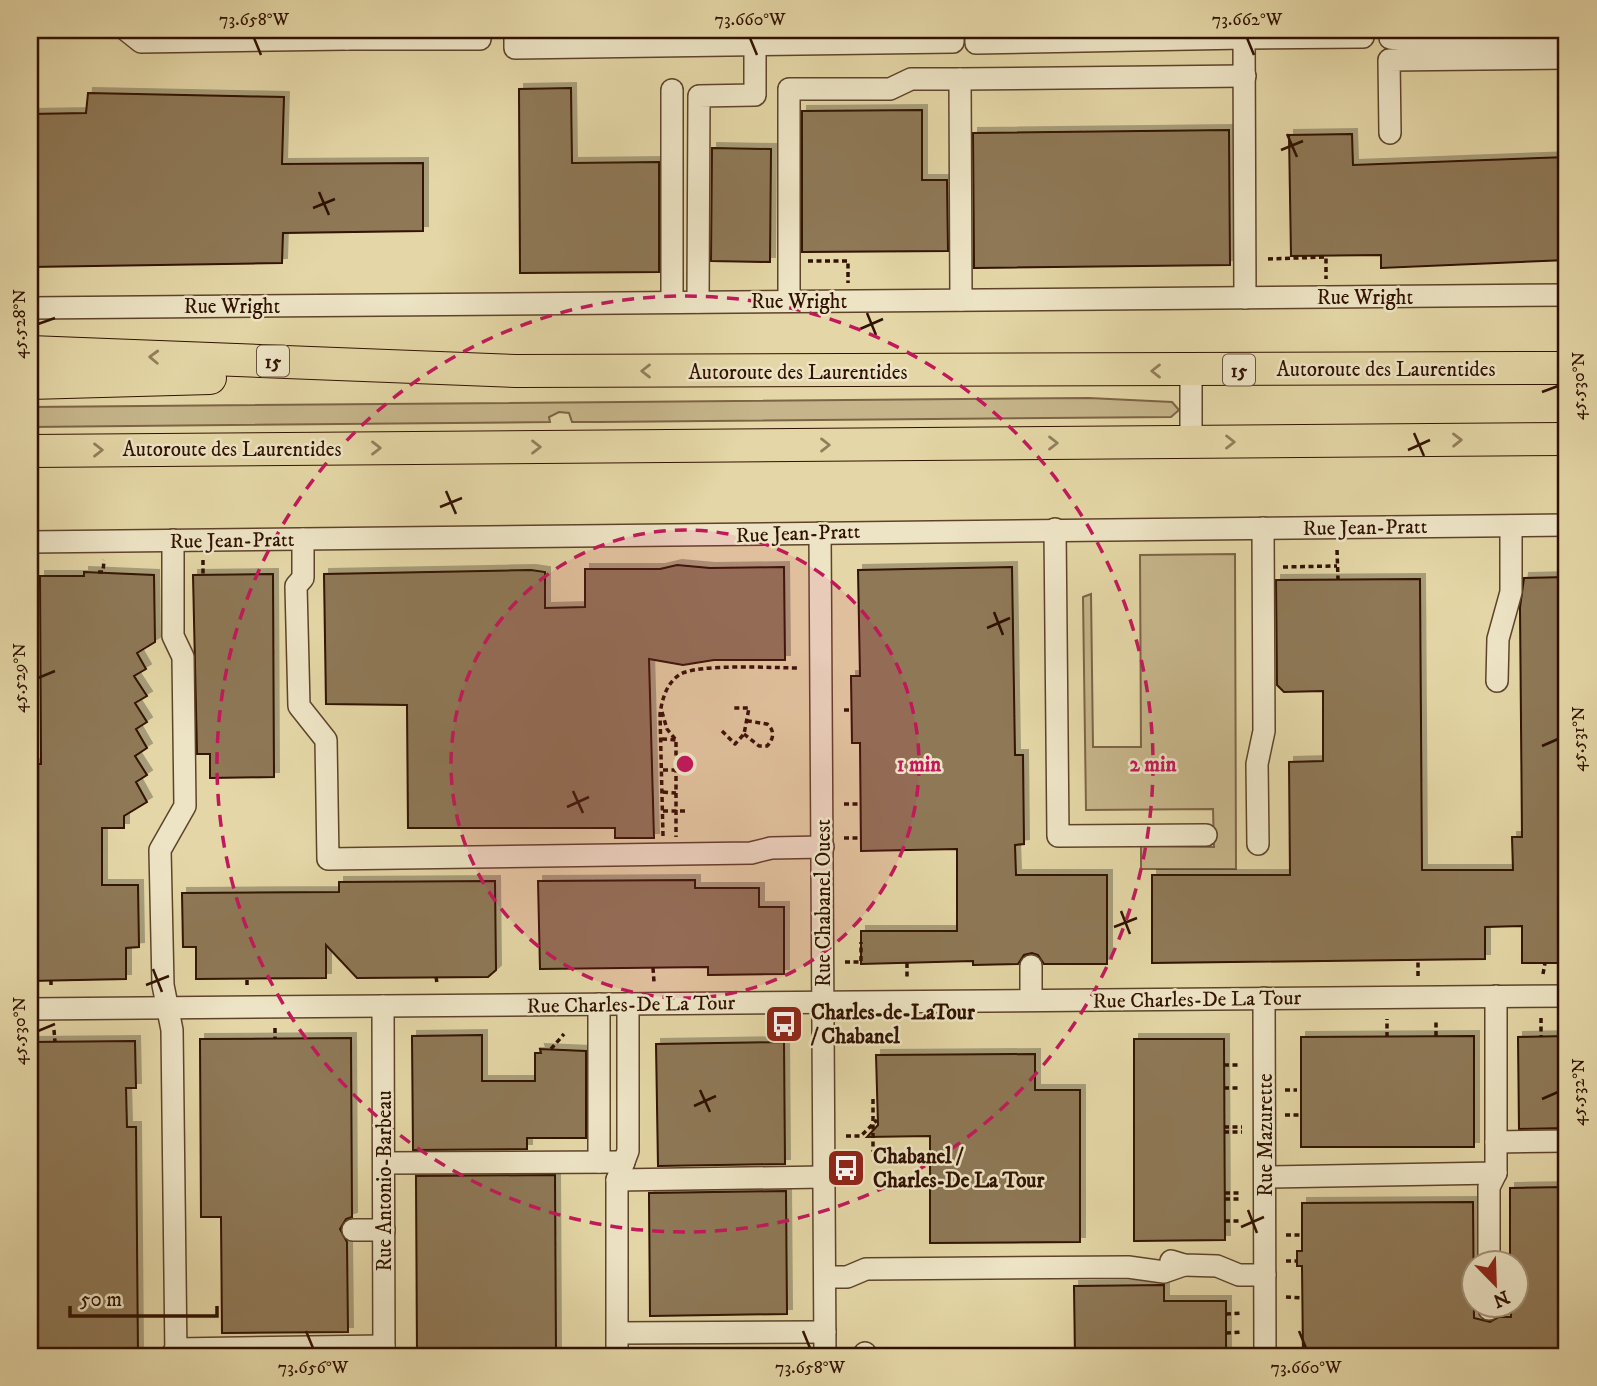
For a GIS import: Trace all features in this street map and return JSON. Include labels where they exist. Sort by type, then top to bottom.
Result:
[{"type":"highway","name":"Autoroute des Laurentides","points":[[30,352],[516,371],[1567,368]]},
{"type":"highway","points":[[30,383],[516,371]]},
{"type":"highway","name":"Autoroute des Laurentides","points":[[30,451],[1567,439]]},
{"type":"street","points":[[126,30],[141,42],[347,34],[480,39]]},
{"type":"street","points":[[515,30],[515,48],[953,42],[953,30]]},
{"type":"street","points":[[976,30],[976,43],[1363,37],[1363,30]]},
{"type":"street","points":[[1390,30],[1390,38],[1426,43],[1567,42]]},
{"type":"street","points":[[1244,38],[1245,298]]},
{"type":"street","points":[[1125,40],[1125,77]]},
{"type":"street","points":[[1033,42],[1033,78]]},
{"type":"street","points":[[698,302],[699,96],[755,95],[755,44]]},
{"type":"street","points":[[1390,134],[1389,60],[1567,58]]},
{"type":"street","points":[[789,301],[789,89],[890,89],[911,79],[1245,76]]},
{"type":"street","points":[[960,79],[961,300]]},
{"type":"street","points":[[672,90],[672,302]]},
{"type":"street","name":"Rue Wright","points":[[30,308],[1567,295]]},
{"type":"street","points":[[1191,371],[1191,442]]},
{"type":"street","name":"Rue Jean-Pratt","points":[[30,542],[1567,525]]},
{"type":"street","points":[[1497,681],[1498,639],[1511,592],[1511,526]]},
{"type":"street","points":[[1258,844],[1258,764],[1264,731],[1263,528]]},
{"type":"street","points":[[1055,529],[1059,836],[1206,835]]},
{"type":"street","name":"Rue Chabanel Ouest","points":[[820,533],[825,1356]]},
{"type":"street","points":[[303,539],[303,578],[296,586],[299,706],[326,740],[328,859],[751,853],[771,848],[823,847]]},
{"type":"street","points":[[173,540],[173,636],[183,657],[185,806],[160,850],[163,985],[172,1030],[174,1354],[384,1351]]},
{"type":"street","points":[[1031,966],[1031,1000]]},
{"type":"street","points":[[1489,1250],[1489,1187],[1496,1173],[1496,996]]},
{"type":"street","name":"Rue Charles-De La Tour","points":[[30,1009],[1567,996]]},
{"type":"street","name":"Rue Mazurette","points":[[1264,998],[1265,1356]]},
{"type":"street","points":[[599,1004],[599,1162]]},
{"type":"street","points":[[617,1356],[621,1171],[628,1151],[628,1004]]},
{"type":"street","name":"Rue Antonio-Barbeau","points":[[383,1006],[384,1351]]},
{"type":"street","points":[[1496,1142],[1567,1141]]},
{"type":"street","points":[[384,1163],[599,1162],[621,1171],[824,1177]]},
{"type":"street","points":[[1265,1177],[1496,1173]]},
{"type":"street","points":[[352,1230],[384,1230]]},
{"type":"street","points":[[825,1277],[847,1277],[866,1269],[1128,1267],[1164,1272],[1184,1265],[1210,1265],[1239,1275],[1265,1275]]},
{"type":"street","points":[[618,1333],[825,1332]]},
{"type":"path","points":[[1268,258],[1326,257],[1326,281]]},
{"type":"path","points":[[799,261],[848,261],[848,285]]},
{"type":"path","points":[[1337,550],[1338,579]]},
{"type":"path","points":[[98,560],[98,572],[103,572],[104,560]]},
{"type":"path","points":[[203,560],[203,574]]},
{"type":"path","points":[[1272,567],[1337,566]]},
{"type":"path","points":[[683,665],[686,671]]},
{"type":"path","points":[[663,842],[661,707],[673,680],[686,671],[799,667]]},
{"type":"path","points":[[661,707],[667,729],[676,740],[676,842]]},
{"type":"path","points":[[722,732],[735,744],[744,734],[750,708],[731,708]]},
{"type":"path","points":[[844,710],[851,710]]},
{"type":"path","points":[[744,734],[759,746],[767,746],[772,738],[772,730],[767,724],[748,721]]},
{"type":"path","points":[[662,739],[676,740]]},
{"type":"path","points":[[663,770],[676,770]]},
{"type":"path","points":[[663,792],[676,793]]},
{"type":"path","points":[[844,804],[860,804]]},
{"type":"path","points":[[663,811],[688,811]]},
{"type":"path","points":[[844,838],[861,838]]},
{"type":"path","points":[[845,962],[861,962],[861,942]]},
{"type":"path","points":[[1418,959],[1418,976]]},
{"type":"path","points":[[907,963],[907,980]]},
{"type":"path","points":[[1543,974],[1545,963]]},
{"type":"path","points":[[653,968],[654,982]]},
{"type":"path","points":[[247,978],[247,985]]},
{"type":"path","points":[[51,980],[51,986]]},
{"type":"path","points":[[1541,1018],[1541,1037]]},
{"type":"path","points":[[1436,1019],[1436,1037]]},
{"type":"path","points":[[1387,1020],[1387,1037]]},
{"type":"path","points":[[275,1028],[275,1039]]},
{"type":"path","points":[[54,1030],[55,1042]]},
{"type":"path","points":[[551,1049],[564,1034]]},
{"type":"path","points":[[1224,1065],[1241,1065]]},
{"type":"path","points":[[1224,1088],[1241,1088]]},
{"type":"path","points":[[1285,1090],[1297,1090]]},
{"type":"path","points":[[873,1099],[873,1152]]},
{"type":"path","points":[[1285,1115],[1301,1115]]},
{"type":"path","points":[[846,1136],[861,1136],[877,1120]]},
{"type":"path","points":[[1224,1129],[1242,1129]]},
{"type":"path","points":[[1224,1193],[1242,1193]]},
{"type":"path","points":[[1225,1199],[1242,1199]]},
{"type":"path","points":[[1225,1221],[1242,1221]]},
{"type":"path","points":[[1286,1235],[1302,1235]]},
{"type":"path","points":[[1286,1261],[1297,1261]]},
{"type":"path","points":[[1286,1297],[1302,1298]]},
{"type":"path","points":[[1226,1314],[1242,1313]]},
{"type":"path","points":[[1226,1333],[1242,1332]]},
{"type":"shaded area","points":[[1089,398],[1172,402],[1179,410],[1171,417],[600,422],[572,422],[569,413],[559,412],[549,417],[550,422],[30,427],[30,407]]},
{"type":"shaded area","points":[[1235,554],[1236,869],[1141,869],[1141,846],[1214,847],[1213,809],[1086,810],[1083,597],[1091,594],[1093,747],[1141,747],[1140,555]]},
{"type":"building","points":[[571,88],[572,163],[659,162],[659,272],[520,273],[519,89]]},
{"type":"building","points":[[88,93],[284,97],[282,164],[423,163],[423,231],[283,233],[282,263],[30,267],[30,114],[86,113]]},
{"type":"building","points":[[922,110],[922,180],[947,180],[948,251],[802,252],[802,111]]},
{"type":"building","points":[[1229,130],[1230,265],[974,268],[973,133]]},
{"type":"building","points":[[1352,134],[1353,165],[1567,157],[1567,260],[1381,268],[1381,255],[1291,256],[1289,135]]},
{"type":"building","points":[[712,148],[771,149],[770,262],[711,261]]},
{"type":"building","points":[[677,565],[710,568],[784,567],[785,660],[714,660],[683,665],[649,659],[654,838],[615,838],[615,828],[408,828],[407,705],[326,704],[324,574],[531,570],[545,572],[545,608],[585,607],[585,569],[660,569]]},
{"type":"building","points":[[1012,567],[1015,755],[1023,755],[1024,844],[1015,845],[1016,875],[1107,875],[1107,964],[1044,964],[1038,955],[1032,953],[1024,955],[1018,964],[973,965],[973,961],[861,964],[861,931],[957,931],[957,849],[861,851],[860,743],[852,743],[851,676],[860,676],[858,570]]},
{"type":"building","points":[[84,572],[154,575],[155,642],[137,653],[146,669],[134,676],[147,696],[135,703],[147,722],[136,729],[147,748],[135,756],[147,775],[136,782],[147,802],[124,816],[124,828],[102,828],[102,885],[138,885],[139,947],[126,948],[126,979],[30,981],[30,764],[41,764],[40,576],[84,576]]},
{"type":"building","points":[[273,574],[274,777],[210,778],[210,754],[197,754],[193,575]]},
{"type":"building","points":[[1567,577],[1567,963],[1522,963],[1522,926],[1485,927],[1485,959],[1152,963],[1152,875],[1290,875],[1289,762],[1323,761],[1323,691],[1284,692],[1277,685],[1276,580],[1420,579],[1422,870],[1513,870],[1512,837],[1522,837],[1520,607],[1524,578]]},
{"type":"building","points":[[695,880],[695,888],[759,888],[759,907],[784,907],[784,974],[708,975],[708,967],[540,969],[538,881]]},
{"type":"building","points":[[495,881],[496,970],[488,977],[357,978],[326,945],[326,978],[196,979],[196,947],[183,947],[182,893],[339,892],[339,882]]},
{"type":"building","points":[[482,1035],[482,1081],[535,1081],[535,1053],[541,1053],[540,1049],[586,1051],[586,1138],[527,1138],[527,1149],[413,1150],[412,1036]]},
{"type":"building","points":[[1474,1036],[1474,1147],[1301,1147],[1301,1037]]},
{"type":"building","points":[[1567,1036],[1567,1128],[1519,1129],[1518,1037]]},
{"type":"building","points":[[351,1038],[352,1217],[346,1219],[340,1229],[347,1242],[348,1332],[222,1333],[221,1217],[201,1217],[200,1039]]},
{"type":"building","points":[[1134,1039],[1224,1039],[1225,1240],[1134,1241]]},
{"type":"building","points":[[135,1041],[136,1088],[126,1088],[127,1127],[136,1127],[138,1356],[30,1356],[30,1042]]},
{"type":"building","points":[[784,1042],[785,1164],[658,1166],[656,1044]]},
{"type":"building","points":[[1035,1054],[1035,1090],[1080,1090],[1080,1242],[930,1243],[930,1136],[867,1137],[878,1125],[876,1055]]},
{"type":"building","points":[[555,1175],[556,1356],[417,1356],[416,1176]]},
{"type":"building","points":[[1567,1187],[1567,1356],[1546,1356],[1546,1351],[1474,1352],[1474,1356],[1303,1356],[1302,1266],[1297,1266],[1297,1251],[1302,1251],[1302,1203],[1473,1202],[1473,1250],[1460,1250],[1460,1320],[1530,1320],[1530,1250],[1510,1250],[1510,1188]]},
{"type":"building","points":[[786,1191],[787,1314],[650,1316],[649,1193]]},
{"type":"building","points":[[1164,1285],[1164,1301],[1226,1301],[1226,1356],[1075,1356],[1074,1286]]},
{"type":"place","name":"Charles-de-LaTour / Chabanel","points":[[784,1024]]},
{"type":"place","name":"Chabanel / Charles-De La Tour","points":[[846,1168]]}]
